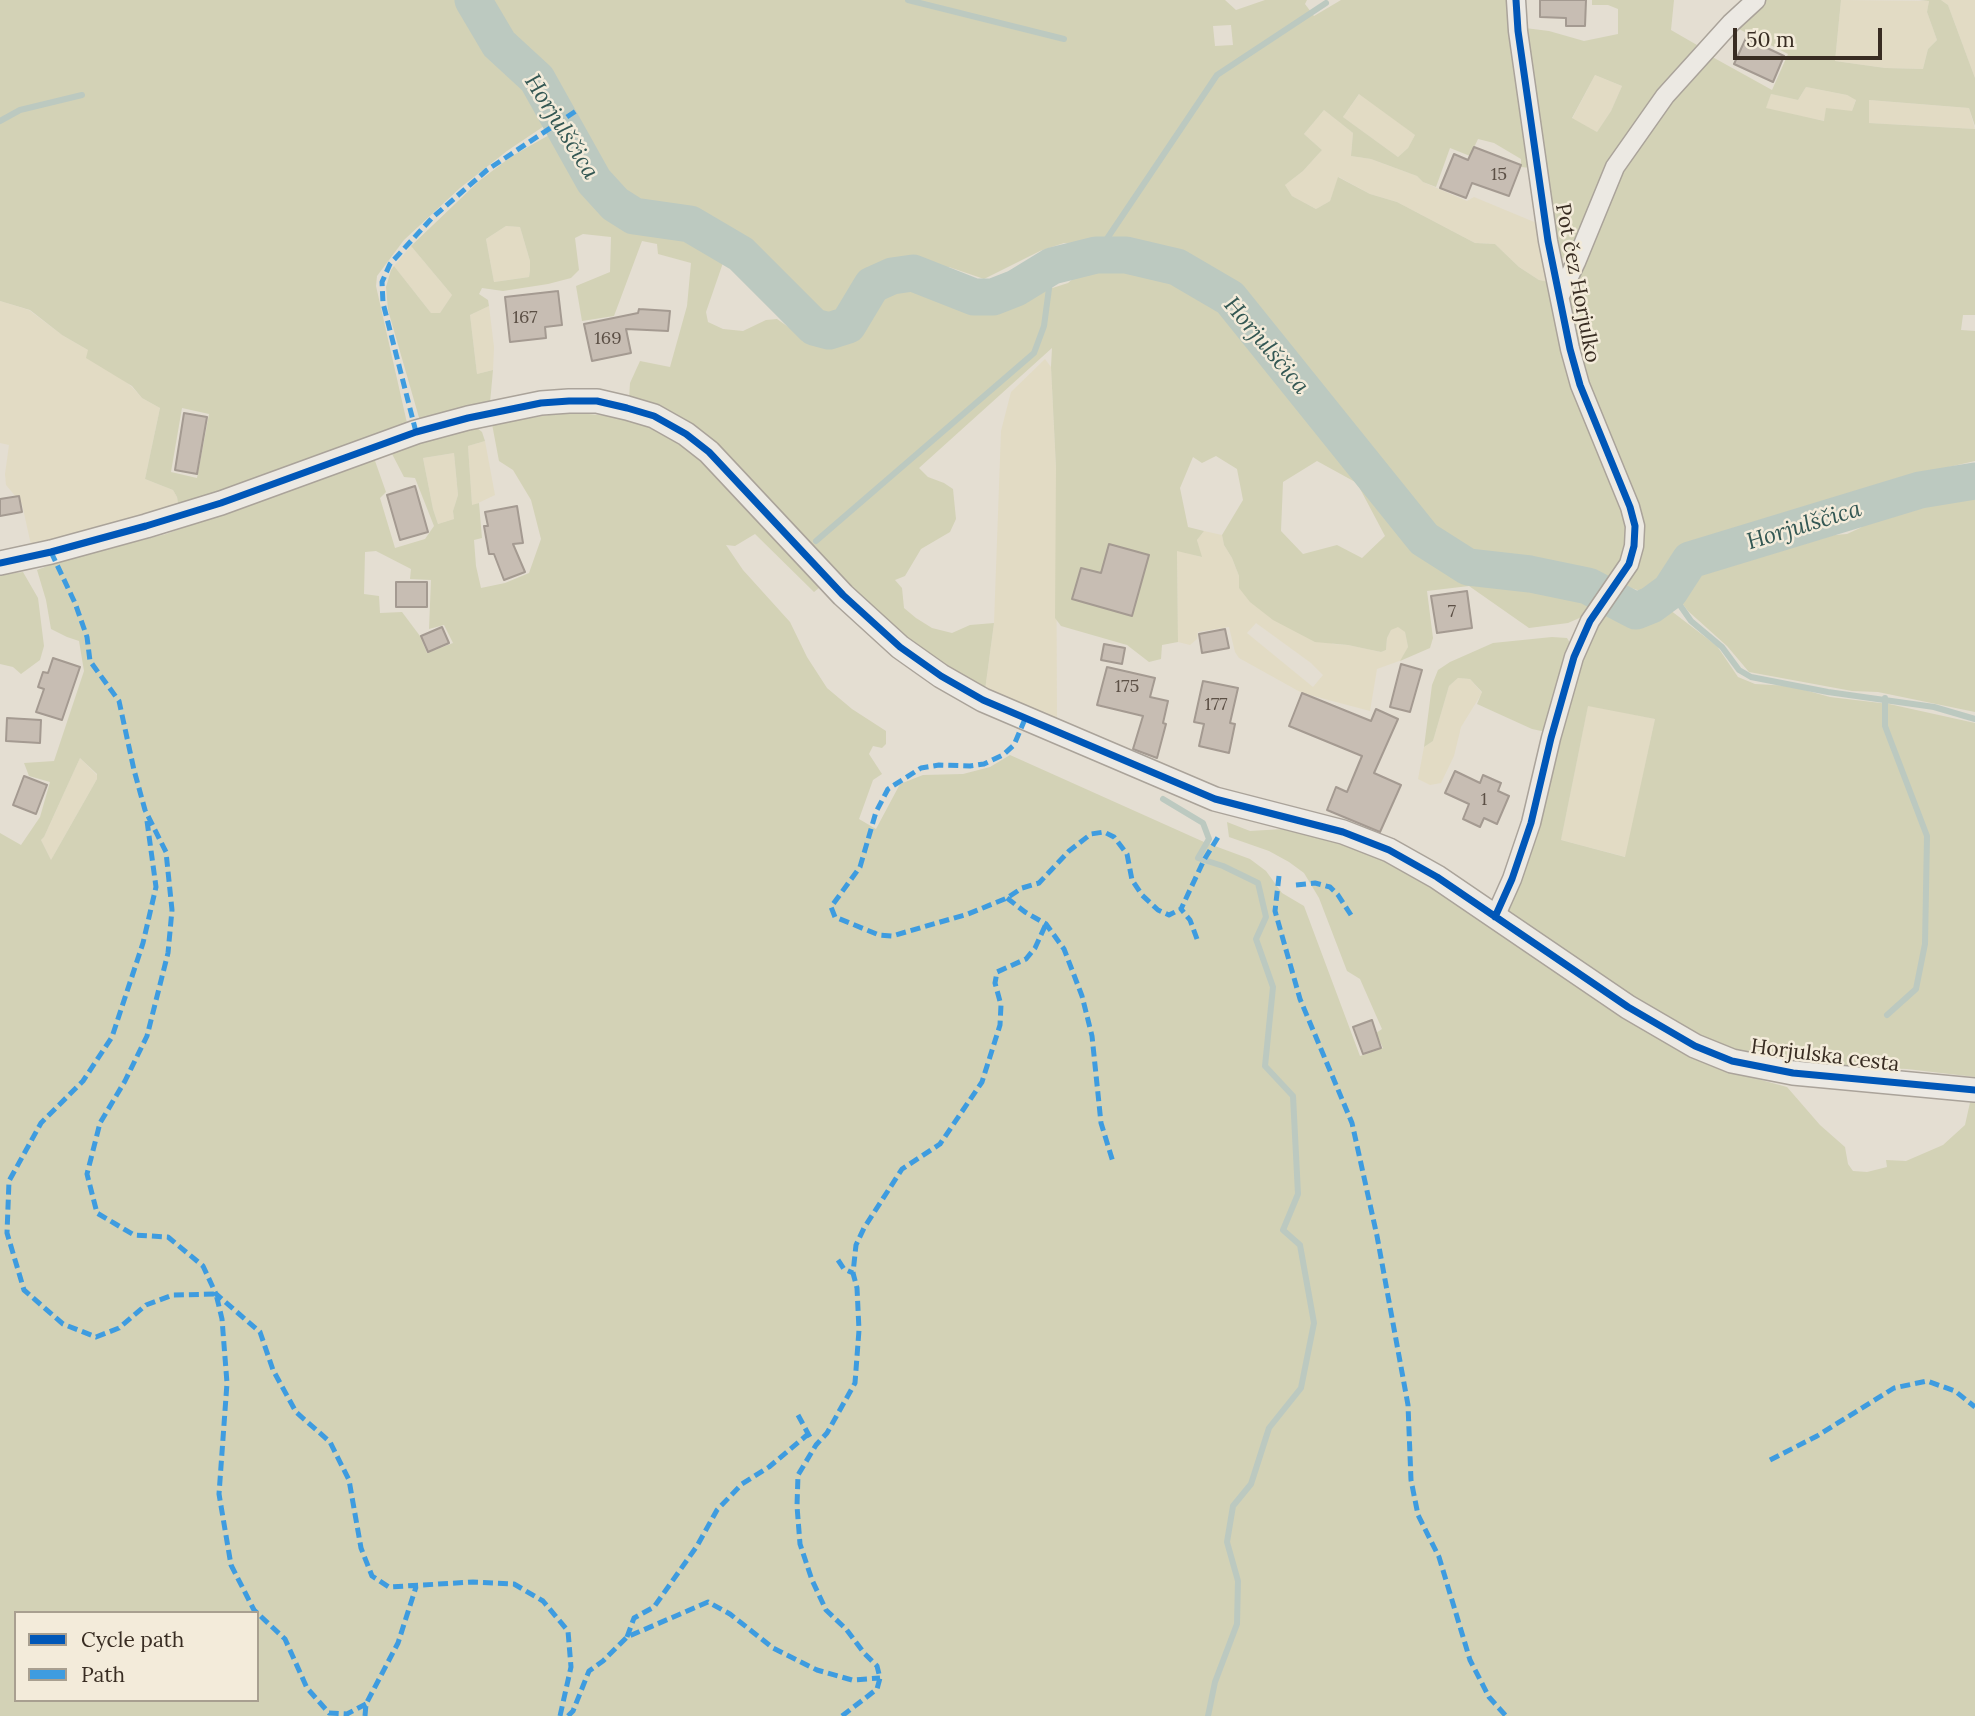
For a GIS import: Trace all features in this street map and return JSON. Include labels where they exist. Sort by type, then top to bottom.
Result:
[{"type":"street","name":"Pot čez Horjulko","points":[[1495,917],[1512,879],[1531,823],[1574,657],[1591,621],[1629,564],[1634,546],[1635,526],[1580,385],[1546,228],[1516,0]]},
{"type":"street","name":"Pot čez Horjulko","points":[[1560,296],[1615,167],[1665,96],[1731,23],[1756,0]]},
{"type":"street","name":"Horjulska cesta","points":[[0,563],[51,552],[221,503],[416,432],[468,418],[541,403],[569,401],[597,401],[626,408],[654,416],[686,434],[709,452],[843,595],[900,647],[941,676],[983,700],[1215,799],[1343,832],[1389,850],[1437,877],[1628,1007],[1695,1046],[1732,1061],[1793,1073],[1975,1090]]},
{"type":"shaded area","points":[[1841,0],[1929,1],[1927,12],[1937,40],[1928,49],[1923,69],[1885,68],[1835,61]]},
{"type":"shaded area","points":[[1941,0],[1975,0],[1975,78],[1948,5]]},
{"type":"shaded area","points":[[1595,75],[1622,86],[1611,111],[1597,132],[1572,119]]},
{"type":"shaded area","points":[[1806,87],[1856,99],[1852,111],[1825,121],[1765,109],[1771,94],[1798,100]]},
{"type":"shaded area","points":[[1360,93],[1415,135],[1408,148],[1398,157],[1343,117]]},
{"type":"shaded area","points":[[1869,100],[1969,108],[1975,129],[1869,123]]},
{"type":"shaded area","points":[[1324,110],[1353,133],[1351,156],[1371,159],[1417,176],[1423,182],[1467,201],[1474,197],[1539,224],[1549,282],[1539,280],[1519,267],[1495,244],[1475,243],[1397,202],[1370,194],[1339,177],[1330,201],[1316,209],[1292,196],[1285,185],[1303,171],[1322,150],[1304,134]]},
{"type":"shaded area","points":[[506,226],[520,227],[530,261],[529,277],[494,282],[486,239]]},
{"type":"shaded area","points":[[411,246],[452,295],[440,313],[431,313],[394,266]]},
{"type":"shaded area","points":[[0,301],[29,310],[62,335],[88,350],[142,398],[160,408],[145,479],[173,490],[179,509],[85,536],[31,545],[22,504],[6,485],[9,445],[0,443]]},
{"type":"shaded area","points":[[489,306],[494,347],[493,370],[477,374],[470,315]]},
{"type":"shaded area","points":[[1045,359],[1051,367],[1056,468],[1057,723],[985,690],[994,623],[1001,431],[1011,392]]},
{"type":"shaded area","points":[[485,441],[495,495],[472,506],[468,446]]},
{"type":"shaded area","points":[[454,453],[458,495],[453,511],[454,519],[438,524],[423,458]]},
{"type":"shaded area","points":[[1204,531],[1222,535],[1239,576],[1239,588],[1333,644],[1381,652],[1386,650],[1391,630],[1398,626],[1405,632],[1408,647],[1402,660],[1377,669],[1370,711],[1302,693],[1239,658],[1229,627],[1198,632],[1197,639],[1190,645],[1178,642],[1177,550],[1201,557],[1197,540]],"holes":[[[1256,623],[1311,663],[1323,675],[1313,687],[1247,633]]]},
{"type":"shaded area","points":[[1458,678],[1470,679],[1482,693],[1461,727],[1454,756],[1441,783],[1430,785],[1418,779],[1424,747],[1433,741],[1449,686]]},
{"type":"shaded area","points":[[1588,705],[1655,719],[1626,857],[1561,840]]},
{"type":"shaded area","points":[[80,758],[97,775],[97,779],[51,860],[41,840]]},
{"type":"green space","points":[[0,0],[457,0],[473,27],[527,84],[553,120],[507,151],[460,188],[404,240],[377,276],[376,286],[407,423],[179,509],[173,490],[145,479],[160,408],[142,398],[132,386],[86,358],[88,350],[62,335],[30,310],[0,301]],"holes":[[[182,408],[209,414],[197,478],[171,472]]]},
{"type":"green space","points":[[481,0],[1225,0],[1236,10],[1265,0],[1307,0],[1305,4],[1314,16],[1341,0],[1509,0],[1531,168],[1521,167],[1521,159],[1494,143],[1478,139],[1470,156],[1450,148],[1436,187],[1423,182],[1417,176],[1371,159],[1351,156],[1353,133],[1324,110],[1304,134],[1322,150],[1303,171],[1285,185],[1292,196],[1316,209],[1330,201],[1338,177],[1370,194],[1397,202],[1475,243],[1495,244],[1519,267],[1539,280],[1549,282],[1618,493],[1629,538],[1624,558],[1608,587],[1565,565],[1512,559],[1478,559],[1459,552],[1430,532],[1265,324],[1219,274],[1180,254],[1122,242],[1064,243],[1040,251],[984,279],[949,267],[890,266],[869,275],[853,294],[841,318],[818,316],[800,304],[754,253],[717,227],[687,216],[629,202],[607,184],[593,168],[572,109],[505,36]],"holes":[[[1231,25],[1233,45],[1215,46],[1213,26]],[[1359,94],[1415,135],[1408,148],[1398,157],[1343,117]]]},
{"type":"green space","points":[[1592,0],[1674,0],[1671,30],[1697,45],[1635,124],[1571,259],[1558,258],[1525,28],[1549,31],[1584,41],[1618,34],[1618,9],[1608,5],[1592,5]],"holes":[[[1595,75],[1622,86],[1611,111],[1597,132],[1572,118]]]},
{"type":"green space","points":[[1762,0],[1841,0],[1835,61],[1885,68],[1923,69],[1928,49],[1937,40],[1927,12],[1929,1],[1919,0],[1941,0],[1948,5],[1975,78],[1975,126],[1969,108],[1869,100],[1869,123],[1975,129],[1975,315],[1963,315],[1961,330],[1975,331],[1975,461],[1949,467],[1934,476],[1884,486],[1858,508],[1837,521],[1793,520],[1684,558],[1664,577],[1654,596],[1626,586],[1639,563],[1642,538],[1595,405],[1568,312],[1571,295],[1617,175],[1707,54],[1772,90],[1788,54],[1733,26]],"holes":[[[1806,87],[1847,95],[1856,100],[1852,111],[1826,108],[1824,121],[1766,108],[1771,94],[1798,100]]]},
{"type":"green space","points":[[558,130],[588,194],[609,212],[640,225],[696,242],[725,257],[706,312],[708,322],[723,329],[743,331],[766,320],[777,319],[797,333],[809,332],[835,339],[849,335],[881,298],[893,290],[912,286],[954,297],[1009,302],[1068,283],[1089,265],[1105,259],[1156,267],[1190,279],[1220,298],[1414,538],[1437,559],[1460,573],[1502,587],[1520,584],[1566,590],[1599,598],[1584,616],[1568,623],[1529,628],[1469,586],[1427,591],[1433,638],[1430,648],[1400,661],[1408,647],[1405,632],[1398,627],[1391,630],[1386,650],[1381,652],[1315,642],[1273,620],[1250,602],[1239,588],[1239,576],[1222,535],[1243,500],[1237,469],[1216,456],[1202,463],[1193,457],[1180,488],[1188,527],[1204,531],[1197,540],[1202,557],[1177,551],[1178,642],[1162,645],[1161,659],[1149,662],[1127,645],[1061,626],[1055,618],[1056,468],[1052,348],[919,468],[928,477],[953,489],[956,519],[950,532],[921,549],[905,576],[895,580],[902,588],[904,608],[932,628],[952,633],[970,625],[994,623],[985,690],[961,678],[903,637],[836,575],[726,453],[694,428],[629,399],[630,383],[640,361],[670,367],[687,306],[691,263],[658,254],[657,244],[642,241],[614,316],[582,321],[576,286],[610,272],[611,237],[583,234],[575,238],[579,270],[571,278],[503,291],[482,288],[479,294],[488,300],[489,306],[470,315],[477,374],[493,370],[490,403],[420,421],[388,310],[386,287],[391,270],[394,266],[431,313],[440,313],[452,295],[411,246],[479,181],[512,156]],"holes":[[[506,226],[520,227],[530,261],[529,277],[494,282],[486,239]],[[1317,461],[1357,483],[1385,536],[1362,558],[1337,545],[1303,554],[1281,531],[1283,482]]]},
{"type":"green space","points":[[568,412],[619,417],[656,430],[688,450],[702,460],[819,588],[814,592],[755,534],[735,546],[726,545],[743,570],[790,622],[807,657],[827,688],[852,709],[886,731],[886,744],[882,748],[873,746],[869,754],[882,774],[873,780],[859,819],[876,829],[900,784],[923,775],[963,774],[990,767],[1010,755],[1204,842],[1250,859],[1266,871],[1282,893],[1304,906],[1360,1056],[1383,1048],[1376,1033],[1382,1029],[1360,979],[1347,971],[1319,898],[1304,873],[1289,862],[1269,851],[1229,837],[1227,822],[1250,831],[1283,829],[1333,839],[1387,860],[1445,896],[1607,1008],[1678,1048],[1739,1074],[1787,1087],[1820,1125],[1845,1147],[1848,1164],[1853,1171],[1867,1172],[1887,1167],[1886,1160],[1906,1161],[1943,1145],[1965,1125],[1971,1098],[1975,1099],[1975,1716],[0,1716],[0,833],[21,845],[40,817],[50,782],[29,776],[24,763],[54,761],[84,671],[79,641],[51,629],[37,570],[60,561],[166,534],[374,458],[386,492],[380,498],[395,548],[425,539],[434,526],[415,478],[404,477],[390,450],[476,427],[482,432],[485,441],[468,446],[472,505],[479,503],[482,538],[474,540],[476,566],[481,588],[505,583],[529,573],[541,539],[531,500],[513,470],[499,461],[492,424]],"holes":[[[454,453],[458,495],[453,511],[454,519],[438,524],[423,458]],[[376,551],[411,569],[410,579],[431,580],[429,629],[444,625],[453,643],[427,653],[420,636],[402,612],[380,613],[379,596],[364,594],[365,552]],[[80,758],[97,774],[97,779],[51,860],[41,840]]]},
{"type":"green space","points":[[1975,493],[1975,712],[1878,692],[1852,691],[1749,672],[1727,646],[1688,611],[1679,599],[1679,584],[1702,568],[1722,560],[1822,536],[1847,534],[1860,528],[1886,508],[1921,497]]},
{"type":"green space","points":[[23,572],[38,598],[44,646],[40,660],[21,674],[13,667],[0,664],[0,575]]},
{"type":"green space","points":[[1607,608],[1619,617],[1633,620],[1652,611],[1670,610],[1717,646],[1738,677],[1755,684],[1790,686],[1830,697],[1889,704],[1975,723],[1975,1077],[1907,1069],[1805,1065],[1738,1052],[1688,1031],[1625,994],[1511,919],[1505,903],[1579,659]],"holes":[[[1588,706],[1655,719],[1625,857],[1561,840]]]},
{"type":"green space","points":[[1567,638],[1570,643],[1546,732],[1532,729],[1477,704],[1482,692],[1470,679],[1458,678],[1449,686],[1433,741],[1424,747],[1432,685],[1438,670],[1493,643]]},
{"type":"building","points":[[1540,0],[1586,0],[1585,26],[1566,26],[1566,18],[1540,17]]},
{"type":"building","points":[[1746,38],[1784,56],[1773,82],[1734,64]]},
{"type":"building","points":[[1474,147],[1521,165],[1509,196],[1472,183],[1466,198],[1440,188],[1454,154],[1468,160]]},
{"type":"building","points":[[558,291],[562,325],[545,327],[546,338],[510,342],[505,297]]},
{"type":"building","points":[[639,309],[670,311],[668,331],[626,329],[631,353],[592,361],[584,324],[638,313]]},
{"type":"building","points":[[184,413],[207,417],[197,474],[175,470]]},
{"type":"building","points":[[415,486],[428,532],[400,540],[387,495]]},
{"type":"building","points":[[19,496],[22,512],[0,516],[0,499]]},
{"type":"building","points":[[517,506],[523,543],[513,544],[525,572],[504,580],[494,554],[489,554],[484,526],[488,526],[485,512]]},
{"type":"building","points":[[1109,544],[1149,555],[1132,616],[1072,599],[1081,568],[1101,573]]},
{"type":"building","points":[[396,582],[427,582],[427,607],[396,607]]},
{"type":"building","points":[[1467,591],[1472,628],[1437,633],[1431,596]]},
{"type":"building","points":[[442,627],[449,643],[428,652],[421,636]]},
{"type":"building","points":[[1225,629],[1229,648],[1202,653],[1199,634]]},
{"type":"building","points":[[1104,644],[1125,648],[1122,664],[1101,660]]},
{"type":"building","points":[[53,658],[80,667],[62,720],[36,712],[44,689],[38,687],[43,672],[48,673]]},
{"type":"building","points":[[1401,664],[1422,670],[1410,712],[1390,707]]},
{"type":"building","points":[[1107,667],[1155,678],[1150,697],[1168,701],[1163,723],[1166,724],[1157,758],[1133,749],[1143,716],[1097,705]]},
{"type":"building","points":[[1203,681],[1238,688],[1230,723],[1235,724],[1229,753],[1199,746],[1204,724],[1194,722]]},
{"type":"building","points":[[1302,693],[1371,721],[1376,709],[1398,719],[1374,773],[1401,785],[1380,832],[1327,810],[1336,787],[1347,792],[1362,756],[1289,726]]},
{"type":"building","points":[[7,718],[41,720],[40,743],[6,741]]},
{"type":"building","points":[[1455,771],[1480,783],[1483,775],[1501,783],[1498,791],[1509,796],[1497,824],[1484,818],[1480,827],[1463,819],[1469,804],[1445,793]]},
{"type":"building","points":[[24,776],[47,785],[36,814],[13,805]]},
{"type":"building","points":[[1372,1020],[1381,1048],[1363,1054],[1353,1027]]},
{"type":"waterway","name":"Horjulščica","points":[[473,0],[499,44],[537,79],[594,181],[615,204],[634,216],[690,224],[741,254],[814,327],[829,331],[848,325],[872,285],[892,276],[913,273],[974,297],[993,297],[1016,288],[1052,266],[1096,255],[1126,255],[1177,267],[1230,298],[1424,539],[1468,567],[1530,574],[1588,586],[1636,611],[1651,605],[1670,591],[1690,560],[1920,490],[1975,481]]},
{"type":"waterway","points":[[908,0],[1064,39]]},
{"type":"waterway","points":[[1096,255],[1217,75],[1326,3]]},
{"type":"waterway","points":[[0,121],[20,110],[82,95]]},
{"type":"waterway","points":[[816,541],[1034,353],[1044,326],[1052,266]]},
{"type":"waterway","points":[[1670,591],[1691,621],[1722,647],[1739,670],[1751,677],[1828,692],[1934,707],[1975,719]]},
{"type":"waterway","points":[[1885,698],[1885,726],[1927,836],[1925,944],[1916,989],[1887,1015]]},
{"type":"waterway","points":[[1163,799],[1203,823],[1209,839],[1198,858],[1223,866],[1258,883],[1266,917],[1256,939],[1273,987],[1265,1066],[1293,1096],[1298,1194],[1283,1230],[1300,1245],[1314,1323],[1301,1388],[1269,1428],[1251,1484],[1233,1506],[1227,1542],[1238,1581],[1237,1624],[1215,1682],[1208,1716]]},
{"type":"marked path","points":[[416,432],[383,303],[382,282],[390,264],[432,218],[487,170],[579,109]]},
{"type":"marked path","points":[[51,552],[75,603],[87,637],[90,661],[119,701],[145,810],[166,852],[172,910],[168,953],[147,1036],[100,1123],[87,1174],[97,1213],[134,1235],[168,1237],[203,1266],[216,1294],[260,1332],[273,1370],[296,1412],[330,1442],[349,1480],[361,1548],[372,1576],[389,1587],[473,1582],[514,1584],[543,1601],[568,1631],[571,1667],[560,1716]]},
{"type":"marked path","points":[[1025,719],[1014,745],[1003,755],[984,764],[921,768],[888,789],[876,812],[860,867],[831,907],[835,917],[879,935],[892,936],[968,914],[1007,898],[1022,888],[1039,883],[1069,851],[1091,834],[1104,832],[1114,837],[1127,854],[1132,880],[1142,895],[1158,910],[1169,915],[1181,909]]},
{"type":"marked path","points":[[147,821],[156,887],[143,943],[112,1037],[83,1081],[41,1123],[9,1181],[7,1233],[24,1290],[63,1324],[96,1337],[119,1328],[146,1305],[173,1295],[216,1294],[222,1319],[227,1383],[219,1494],[231,1565],[255,1611]]},
{"type":"marked path","points":[[1197,939],[1190,920],[1181,909],[1204,860],[1220,834]]},
{"type":"marked path","points":[[1279,876],[1275,911],[1300,999],[1352,1123],[1377,1236],[1408,1405],[1411,1480],[1418,1515],[1439,1557],[1470,1660],[1489,1697],[1506,1716]]},
{"type":"marked path","points":[[1296,885],[1315,883],[1330,887],[1351,915]]},
{"type":"marked path","points":[[1007,898],[1046,924],[1064,949],[1082,996],[1092,1036],[1101,1123],[1113,1162]]},
{"type":"marked path","points":[[842,1716],[877,1689],[880,1678],[877,1666],[826,1610],[800,1544],[797,1506],[798,1475],[816,1445],[827,1433],[855,1383],[859,1330],[857,1288],[853,1273],[856,1245],[902,1169],[940,1144],[982,1082],[1000,1025],[1001,1005],[995,983],[997,972],[1026,959],[1035,948],[1046,924]]},
{"type":"marked path","points":[[838,1260],[844,1269],[853,1273]]},
{"type":"marked path","points":[[1770,1460],[1817,1436],[1894,1388],[1927,1381],[1955,1391],[1975,1407]]},
{"type":"marked path","points":[[798,1415],[811,1439]]},
{"type":"marked path","points":[[627,1637],[634,1618],[654,1607],[697,1546],[717,1510],[742,1484],[769,1467],[807,1435]]},
{"type":"marked path","points":[[365,1716],[366,1704],[398,1643],[416,1587]]},
{"type":"marked path","points":[[568,1716],[573,1711],[589,1671],[627,1637],[708,1602],[730,1614],[773,1648],[817,1670],[852,1680],[880,1678]]},
{"type":"marked path","points":[[259,1615],[285,1639],[307,1688],[329,1713],[347,1714],[366,1704]]},
{"type":"cycle path","points":[[1495,917],[1512,879],[1531,823],[1574,657],[1590,621],[1629,564],[1634,546],[1635,526],[1630,507],[1580,385],[1570,349],[1548,241],[1516,0]]},
{"type":"cycle path","points":[[0,563],[51,552],[221,503],[416,432],[468,418],[541,403],[569,401],[597,401],[627,408],[654,416],[686,434],[709,452],[843,595],[900,647],[941,676],[983,700],[1215,799],[1343,832],[1389,850],[1437,877],[1628,1007],[1695,1046],[1732,1061],[1793,1073],[1975,1090]]}]
